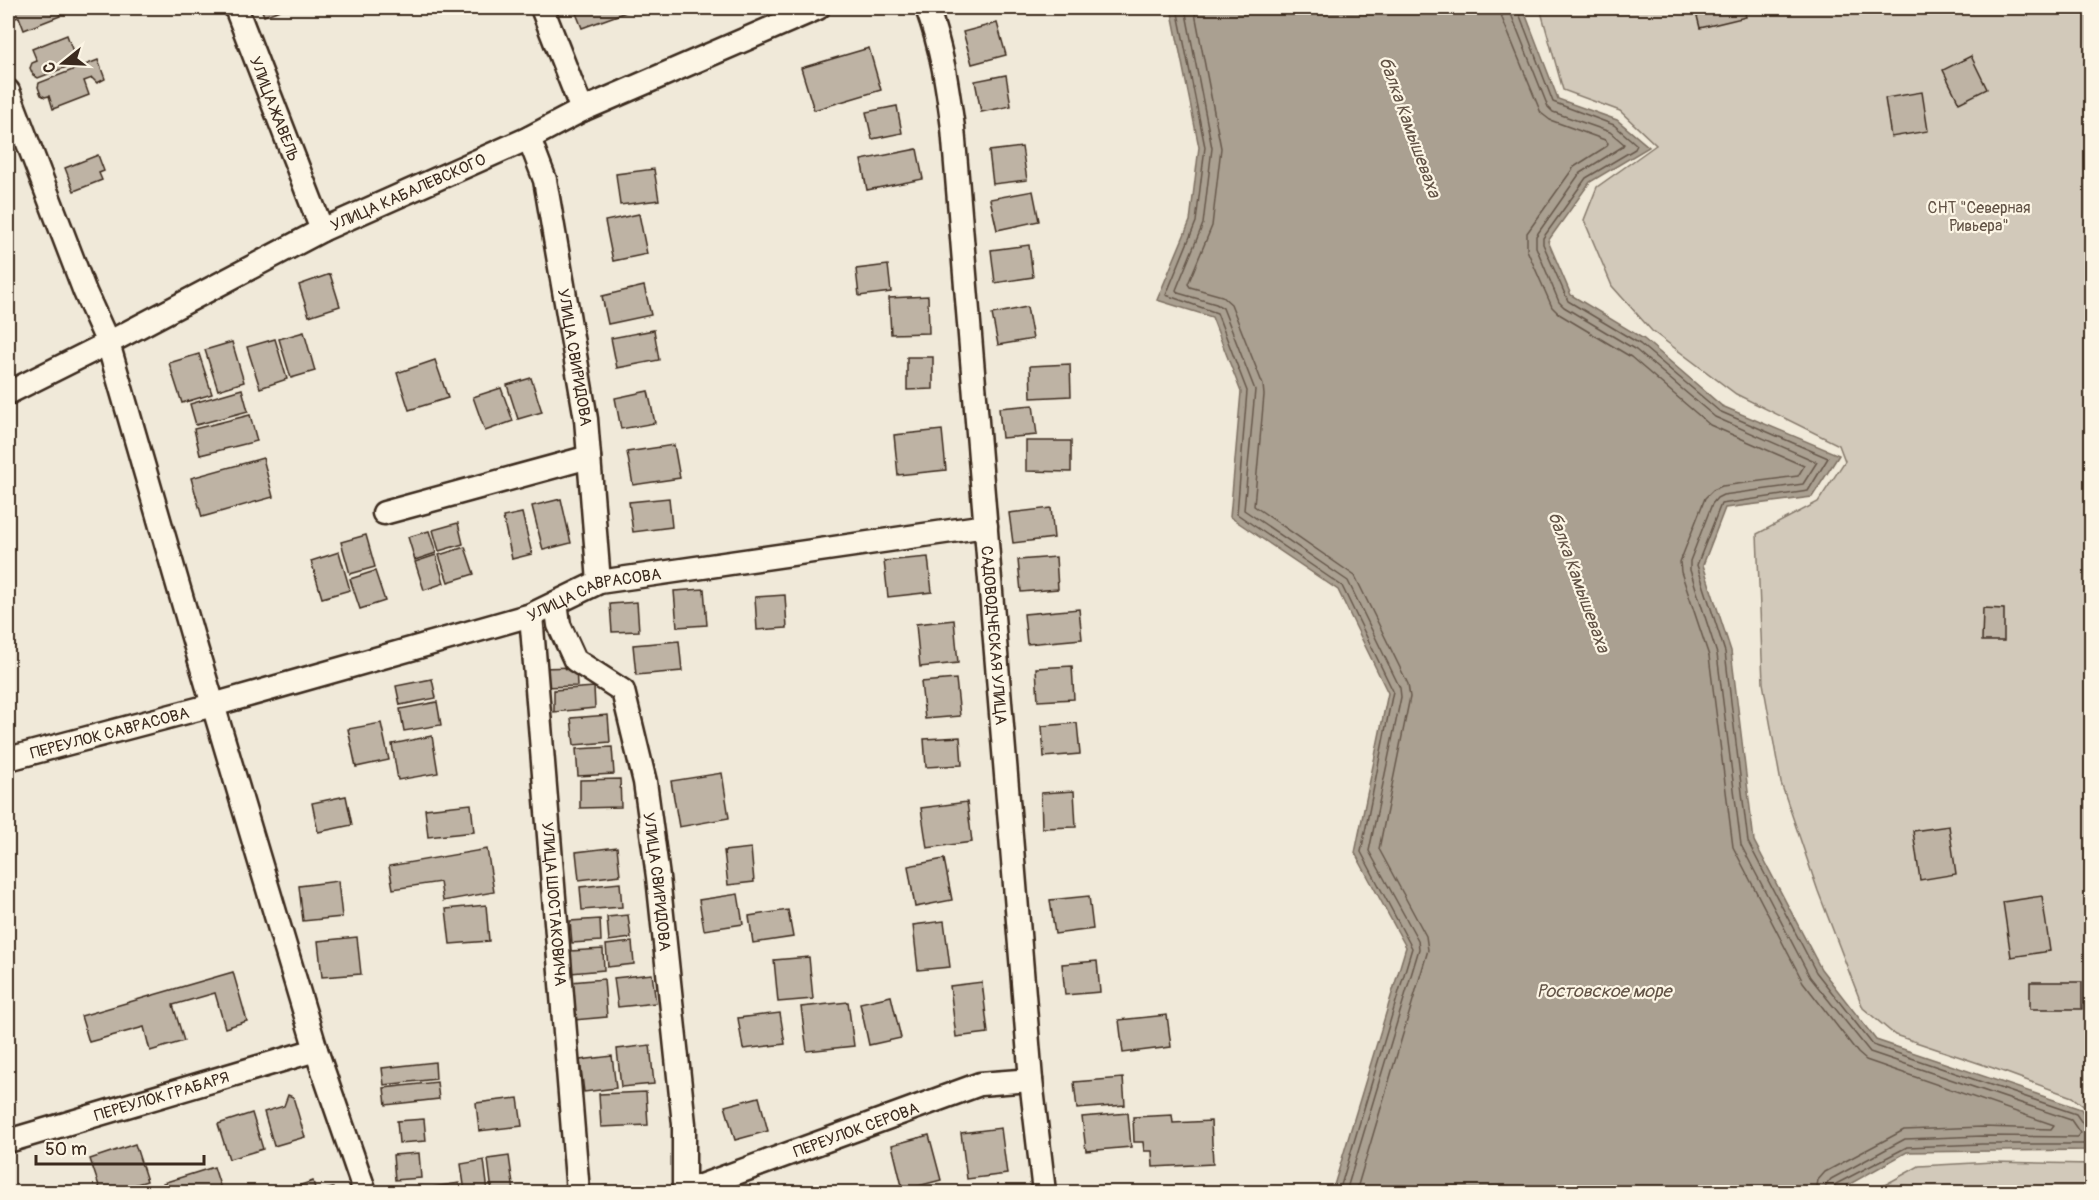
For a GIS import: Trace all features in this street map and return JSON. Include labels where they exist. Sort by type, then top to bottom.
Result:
[{"type":"street","name":"УЛИЦА ЖАВЕЛЬ","points":[[236,8],[318,220]]},
{"type":"street","points":[[542,8],[582,110]]},
{"type":"street","name":"УЛИЦА КАБАЛЕВСКОГО","points":[[8,393],[108,343],[318,220],[529,138],[582,110],[818,8]]},
{"type":"street","name":"САДОВОДЧЕСКАЯ УЛИЦА","points":[[927,8],[938,39],[953,128],[1031,1080],[1044,1192]]},
{"type":"street","points":[[8,91],[85,292],[108,343],[316,1050],[365,1192]]},
{"type":"street","name":"УЛИЦА СВИРИДОВА","points":[[529,138],[545,180],[586,419],[599,582]]},
{"type":"street","points":[[384,513],[589,457]]},
{"type":"street","name":"УЛИЦА САВРАСОВА","points":[[213,705],[531,615],[599,582],[986,526]]},
{"type":"street","name":"УЛИЦА СВИРИДОВА","points":[[556,603],[560,625],[575,660],[623,691],[645,782],[658,877],[684,1124],[684,1192]]},
{"type":"street","name":"УЛИЦА ШОСТАКОВИЧА","points":[[531,615],[578,1192]]},
{"type":"street","name":"ПЕРЕУЛОК САВРАСОВА","points":[[8,759],[213,705]]},
{"type":"street","name":"ПЕРЕУЛОК ГРАБАРЯ","points":[[8,1141],[316,1050]]},
{"type":"street","name":"ПЕРЕУЛОК СЕРОВА","points":[[684,1192],[980,1084],[1031,1080]]},
{"type":"green space","name":"СНТ \"Северная Ривьера\"","points":[[1540,8],[2091,8],[2091,1112],[2072,1097],[1895,1035],[1863,1008],[1818,891],[1781,783],[1763,683],[1757,534],[1818,502],[1845,461],[1839,445],[1736,394],[1652,331],[1612,286],[1584,220],[1597,187],[1656,145],[1620,111],[1563,90]]},
{"type":"green space","points":[[1993,1162],[2091,1164],[2091,1192],[1872,1192],[1919,1166]]},
{"type":"water","name":"Ростовское море","points":[[1171,8],[1523,8],[1558,99],[1617,120],[1649,147],[1590,182],[1548,241],[1571,295],[1644,339],[1722,406],[1839,455],[1812,497],[1725,508],[1703,565],[1731,651],[1754,841],[1821,969],[1876,1040],[2081,1109],[2091,1127],[2091,1150],[1907,1152],[1837,1192],[1332,1192],[1406,947],[1355,853],[1388,693],[1338,590],[1230,517],[1241,392],[1212,317],[1157,300],[1190,221],[1199,147]]},
{"type":"building","points":[[8,8],[57,8],[60,16],[24,30],[19,17],[11,16]]},
{"type":"building","points":[[261,8],[285,8],[264,16]]},
{"type":"building","points":[[574,8],[637,8],[582,28]]},
{"type":"building","points":[[1695,8],[1744,8],[1746,17],[1700,28]]},
{"type":"building","points":[[997,23],[1006,55],[972,64],[963,32]]},
{"type":"building","points":[[67,35],[77,63],[38,78],[33,75],[30,68],[32,63],[37,61],[32,49]]},
{"type":"building","points":[[869,48],[881,90],[814,110],[801,68]]},
{"type":"building","points":[[1971,56],[1987,89],[1959,103],[1943,70]]},
{"type":"building","points":[[98,60],[105,79],[97,83],[92,78],[84,81],[89,95],[53,109],[49,96],[41,95],[39,83]]},
{"type":"building","points":[[1006,75],[1011,106],[981,112],[975,81]]},
{"type":"building","points":[[1922,92],[1928,131],[1891,137],[1885,98]]},
{"type":"building","points":[[897,106],[902,133],[872,139],[866,112]]},
{"type":"building","points":[[1022,147],[1027,180],[993,184],[989,151]]},
{"type":"building","points":[[917,149],[923,179],[867,190],[861,160]]},
{"type":"building","points":[[98,155],[104,171],[99,173],[102,180],[74,191],[65,168]]},
{"type":"building","points":[[654,169],[659,200],[620,205],[616,174]]},
{"type":"building","points":[[1033,191],[1039,221],[997,230],[990,199]]},
{"type":"building","points":[[639,214],[647,254],[613,261],[605,221]]},
{"type":"building","points":[[1029,245],[1033,277],[995,283],[991,250]]},
{"type":"building","points":[[888,265],[891,292],[859,296],[856,269]]},
{"type":"building","points":[[330,274],[340,306],[309,316],[299,285]]},
{"type":"building","points":[[644,286],[651,315],[608,324],[602,296]]},
{"type":"building","points":[[928,296],[929,333],[891,334],[889,298]]},
{"type":"building","points":[[1027,307],[1033,339],[998,345],[992,314]]},
{"type":"building","points":[[654,330],[659,360],[617,368],[611,338]]},
{"type":"building","points":[[304,332],[315,371],[291,378],[279,339]]},
{"type":"building","points":[[275,339],[287,379],[260,388],[247,347]]},
{"type":"building","points":[[232,342],[244,382],[218,390],[205,350]]},
{"type":"building","points":[[199,354],[212,394],[182,403],[169,363]]},
{"type":"building","points":[[907,357],[933,357],[933,389],[907,390]]},
{"type":"building","points":[[435,360],[448,398],[409,410],[397,373]]},
{"type":"building","points":[[1070,364],[1071,396],[1031,398],[1030,366]]},
{"type":"building","points":[[531,378],[542,412],[518,419],[507,385]]},
{"type":"building","points":[[501,388],[513,421],[485,431],[473,397]]},
{"type":"building","points":[[242,389],[248,411],[196,425],[190,404]]},
{"type":"building","points":[[648,391],[655,423],[621,429],[615,398]]},
{"type":"building","points":[[1033,405],[1037,435],[1002,438],[999,408]]},
{"type":"building","points":[[250,415],[257,441],[200,455],[194,429]]},
{"type":"building","points":[[942,430],[946,470],[898,475],[894,435]]},
{"type":"building","points":[[1026,441],[1071,441],[1071,472],[1026,471]]},
{"type":"building","points":[[674,445],[680,478],[633,485],[627,452]]},
{"type":"building","points":[[263,458],[273,497],[202,517],[191,478]]},
{"type":"building","points":[[669,498],[672,527],[633,532],[629,502]]},
{"type":"building","points":[[561,499],[571,543],[543,550],[532,506]]},
{"type":"building","points":[[1051,508],[1054,538],[1013,543],[1009,513]]},
{"type":"building","points":[[522,513],[532,554],[512,559],[503,517]]},
{"type":"building","points":[[458,523],[463,544],[439,551],[433,530]]},
{"type":"building","points":[[429,531],[436,553],[415,560],[408,537]]},
{"type":"building","points":[[366,535],[375,567],[350,574],[341,542]]},
{"type":"building","points":[[465,547],[474,574],[448,582],[439,555]]},
{"type":"building","points":[[339,552],[350,590],[322,598],[311,561]]},
{"type":"building","points":[[436,555],[444,583],[424,590],[415,562]]},
{"type":"building","points":[[928,557],[932,592],[888,597],[884,561]]},
{"type":"building","points":[[1056,557],[1058,589],[1021,592],[1018,560]]},
{"type":"building","points":[[375,571],[385,601],[360,609],[350,579]]},
{"type":"building","points":[[704,589],[707,625],[677,627],[674,591]]},
{"type":"building","points":[[785,595],[787,628],[757,630],[755,597]]},
{"type":"building","points":[[637,602],[639,631],[612,632],[610,604]]},
{"type":"building","points":[[1983,608],[2004,609],[2004,641],[1982,641]]},
{"type":"building","points":[[1079,609],[1082,639],[1027,644],[1024,614]]},
{"type":"building","points":[[954,620],[958,663],[920,667],[916,624]]},
{"type":"building","points":[[679,641],[682,671],[636,675],[633,645]]},
{"type":"building","points":[[1072,666],[1074,699],[1038,701],[1036,668]]},
{"type":"building","points":[[576,667],[577,686],[541,687],[541,668]]},
{"type":"building","points":[[432,679],[436,698],[400,705],[396,686]]},
{"type":"building","points":[[956,679],[960,716],[925,719],[921,682]]},
{"type":"building","points":[[594,687],[595,708],[554,712],[554,690]]},
{"type":"building","points":[[437,702],[441,725],[404,731],[400,709]]},
{"type":"building","points":[[608,715],[610,742],[574,745],[571,718]]},
{"type":"building","points":[[381,723],[389,760],[356,767],[348,729]]},
{"type":"building","points":[[1077,723],[1080,754],[1044,757],[1042,726]]},
{"type":"building","points":[[432,736],[438,773],[398,780],[392,744]]},
{"type":"building","points":[[960,737],[962,765],[926,767],[924,739]]},
{"type":"building","points":[[612,747],[614,774],[578,776],[576,749]]},
{"type":"building","points":[[722,773],[729,818],[679,827],[671,781]]},
{"type":"building","points":[[620,779],[621,807],[580,808],[580,780]]},
{"type":"building","points":[[1074,791],[1076,827],[1042,828],[1041,793]]},
{"type":"building","points":[[346,796],[352,825],[318,832],[312,803]]},
{"type":"building","points":[[967,802],[972,842],[927,848],[921,808]]},
{"type":"building","points":[[471,804],[474,832],[428,837],[425,809]]},
{"type":"building","points":[[1949,826],[1956,874],[1920,880],[1913,831]]},
{"type":"building","points":[[617,847],[620,875],[579,880],[576,852]]},
{"type":"building","points":[[751,848],[754,882],[728,885],[724,851]]},
{"type":"building","points":[[487,849],[494,892],[443,901],[440,882],[393,889],[389,866]]},
{"type":"building","points":[[944,859],[952,900],[915,907],[908,866]]},
{"type":"building","points":[[338,881],[342,917],[303,921],[299,886]]},
{"type":"building","points":[[620,883],[622,907],[582,910],[580,887]]},
{"type":"building","points":[[738,894],[743,924],[704,930],[699,900]]},
{"type":"building","points":[[1089,896],[1093,929],[1055,934],[1050,900]]},
{"type":"building","points":[[2042,896],[2050,951],[2011,957],[2003,902]]},
{"type":"building","points":[[486,905],[489,941],[450,944],[446,909]]},
{"type":"building","points":[[788,910],[793,937],[753,943],[749,916]]},
{"type":"building","points":[[628,915],[631,938],[609,941],[607,917]]},
{"type":"building","points":[[600,919],[601,941],[572,943],[570,921]]},
{"type":"building","points":[[944,921],[950,967],[918,970],[913,925]]},
{"type":"building","points":[[357,937],[361,974],[322,977],[318,941]]},
{"type":"building","points":[[632,942],[634,964],[608,967],[606,945]]},
{"type":"building","points":[[603,949],[604,970],[571,973],[570,951]]},
{"type":"building","points":[[809,957],[813,999],[778,1002],[774,960]]},
{"type":"building","points":[[1097,961],[1100,992],[1065,995],[1062,964]]},
{"type":"building","points":[[233,972],[247,1021],[225,1028],[215,993],[173,1005],[184,1041],[150,1051],[144,1027],[89,1042],[81,1016]]},
{"type":"building","points":[[652,974],[656,1003],[618,1007],[614,978]]},
{"type":"building","points":[[604,979],[607,1017],[574,1020],[571,982]]},
{"type":"building","points":[[982,982],[988,1033],[956,1037],[950,986]]},
{"type":"building","points":[[2030,982],[2082,982],[2082,1009],[2030,1009]]},
{"type":"building","points":[[891,996],[901,1038],[869,1045],[860,1003]]},
{"type":"building","points":[[848,1002],[854,1046],[807,1051],[801,1007]]},
{"type":"building","points":[[780,1013],[785,1044],[743,1049],[738,1018]]},
{"type":"building","points":[[1167,1015],[1171,1047],[1123,1053],[1119,1020]]},
{"type":"building","points":[[650,1045],[654,1084],[621,1087],[617,1049]]},
{"type":"building","points":[[612,1056],[616,1088],[584,1092],[580,1060]]},
{"type":"building","points":[[435,1062],[436,1079],[384,1085],[382,1068]]},
{"type":"building","points":[[1123,1078],[1125,1105],[1077,1109],[1074,1082]]},
{"type":"building","points":[[437,1082],[439,1099],[386,1105],[384,1088]]},
{"type":"building","points":[[646,1092],[648,1125],[601,1127],[599,1094]]},
{"type":"building","points":[[288,1095],[293,1097],[305,1137],[274,1146],[264,1112],[284,1106]]},
{"type":"building","points":[[759,1097],[768,1131],[735,1140],[725,1106]]},
{"type":"building","points":[[518,1098],[522,1126],[479,1131],[476,1103]]},
{"type":"building","points":[[252,1113],[263,1149],[229,1159],[218,1124]]},
{"type":"building","points":[[1128,1113],[1131,1147],[1086,1151],[1082,1117]]},
{"type":"building","points":[[1172,1115],[1173,1123],[1211,1121],[1213,1164],[1153,1167],[1152,1151],[1144,1151],[1143,1142],[1134,1142],[1133,1117]]},
{"type":"building","points":[[424,1119],[426,1141],[399,1143],[397,1121]]},
{"type":"building","points":[[1001,1128],[1007,1174],[967,1179],[961,1133]]},
{"type":"building","points":[[929,1135],[941,1180],[903,1190],[892,1145]]},
{"type":"building","points":[[135,1144],[147,1181],[111,1192],[101,1192],[90,1159]]},
{"type":"building","points":[[419,1153],[421,1178],[395,1180],[393,1155]]},
{"type":"building","points":[[509,1156],[514,1192],[492,1192],[488,1159]]},
{"type":"building","points":[[484,1160],[488,1192],[465,1192],[461,1164]]},
{"type":"building","points":[[214,1167],[222,1192],[166,1192],[163,1183]]},
{"type":"building","points":[[313,1181],[316,1192],[297,1192],[295,1187]]},
{"type":"building","points":[[459,1183],[461,1192],[434,1192],[434,1187]]},
{"type":"building","points":[[333,1188],[334,1192],[317,1192]]},
{"type":"building","points":[[967,1188],[968,1192],[938,1192]]},
{"type":"water label","name":"балка Камышеваха","points":[[1410,127]]},
{"type":"water label","name":"балка Камышеваха","points":[[1579,582]]}]
